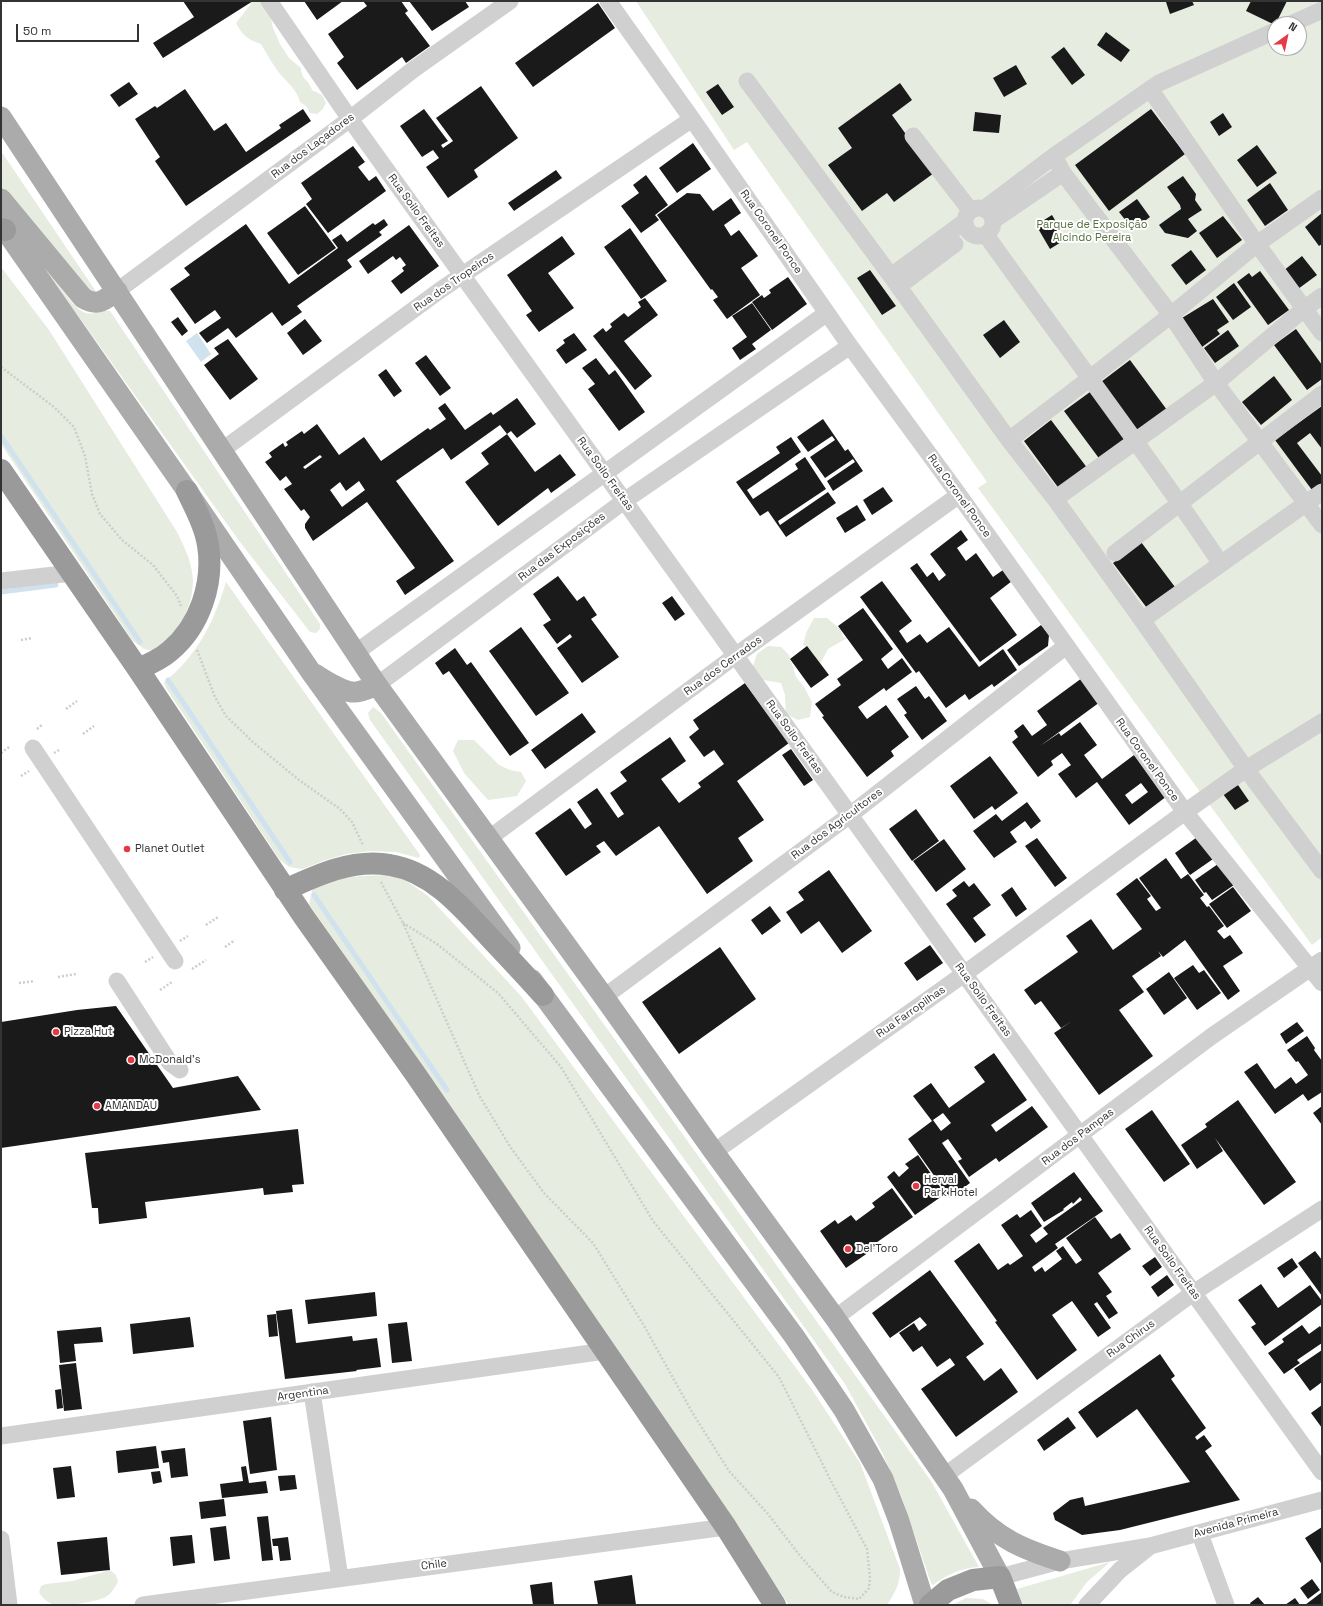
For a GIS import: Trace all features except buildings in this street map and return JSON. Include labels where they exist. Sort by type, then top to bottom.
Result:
[{"type":"highway","points":[[1,470],[138,669],[286,890],[416,1075],[726,1527],[773,1603]]},
{"type":"highway","points":[[138,669],[153,662],[171,650],[190,629],[204,603],[210,574],[208,545],[200,517],[187,491]]},
{"type":"highway","points":[[286,890],[312,877],[346,867],[371,864],[390,864],[410,870],[429,880],[463,909],[543,995]]},
{"type":"highway","points":[[930,1605],[948,1590],[973,1580],[1000,1577],[1011,1605]]},
{"type":"main road","points":[[1,117],[377,685],[835,1318],[949,1483],[1000,1577]]},
{"type":"main road","points":[[1,199],[83,298],[97,303],[105,300],[117,291]]},
{"type":"main road","points":[[2,228],[187,491],[311,672],[543,995],[794,1336],[844,1410],[884,1479],[899,1521],[925,1605]]},
{"type":"main road","points":[[311,672],[333,684],[353,692],[366,690],[377,685]]},
{"type":"main road","points":[[949,1483],[984,1523],[1005,1539],[1030,1552],[1060,1561]]},
{"type":"street","name":"Rua Soilo Freitas","points":[[269,1],[350,120],[1322,1472]]},
{"type":"street","name":"Rua dos Laçadores","points":[[117,291],[350,120],[414,69],[510,1]]},
{"type":"street","name":"Rua Coronel Ponce","points":[[608,1],[850,346],[1185,812],[1316,963],[1322,983]]},
{"type":"street","points":[[1307,17],[1322,10]]},
{"type":"street","points":[[895,281],[978,221],[1054,156],[1159,83],[1267,35]]},
{"type":"street","points":[[747,81],[895,281],[1009,440],[1055,499],[1246,769],[1322,871]]},
{"type":"street","points":[[1150,89],[1257,244],[1322,333]]},
{"type":"street","name":"Rua dos Tropeiros","points":[[221,451],[439,291],[692,119]]},
{"type":"street","points":[[913,136],[978,221],[1089,380],[1181,503],[1221,564]]},
{"type":"street","points":[[1054,156],[1063,173],[1171,315],[1216,383],[1322,525]]},
{"type":"street","points":[[978,221],[1063,173]]},
{"type":"street","points":[[1009,440],[1089,380],[1257,244],[1322,198]]},
{"type":"street","points":[[1055,499],[1216,383],[1304,309],[1322,296]]},
{"type":"street","points":[[355,653],[827,313]]},
{"type":"street","name":"Rua das Exposições","points":[[377,685],[624,501],[850,346]]},
{"type":"street","points":[[1115,553],[1322,394]]},
{"type":"street","points":[[1142,620],[1322,492]]},
{"type":"street","name":"Rua dos Cerrados","points":[[488,839],[735,656],[959,496]]},
{"type":"street","points":[[1,580],[72,573]]},
{"type":"street","name":"Rua dos Agricultores","points":[[604,997],[850,815],[1066,646]]},
{"type":"street","name":"Rua Farropilhas","points":[[714,1152],[964,974],[1185,812],[1246,769],[1322,722]]},
{"type":"street","points":[[33,748],[175,961]]},
{"type":"street","name":"Rua dos Pampas","points":[[835,1318],[1212,1036],[1316,963]]},
{"type":"street","points":[[117,981],[170,1063],[180,1070]]},
{"type":"street","name":"Rua Chirus","points":[[949,1483],[1193,1293],[1322,1209]]},
{"type":"street","name":"Argentina","points":[[1,1436],[606,1351]]},
{"type":"street","points":[[312,1392],[340,1578]]},
{"type":"street","name":"Avenida Primeira","points":[[1000,1577],[1060,1561],[1150,1546],[1200,1534],[1322,1500]]},
{"type":"street","name":"Chile","points":[[143,1605],[726,1527]]},
{"type":"street","points":[[1200,1534],[1226,1605]]},
{"type":"street","points":[[1,1539],[9,1605]]},
{"type":"street","name":"Avenida Primeira","points":[[1087,1605],[1120,1570],[1150,1546]]},
{"type":"path","points":[[1,367],[54,407],[74,427],[85,456],[92,494],[100,514],[122,540],[154,565],[177,596]]},
{"type":"path","points":[[20,640],[32,638]]},
{"type":"path","points":[[198,652],[215,697],[226,716],[299,780],[340,809],[352,822],[361,840]]},
{"type":"path","points":[[66,709],[77,701]]},
{"type":"path","points":[[37,729],[43,724]]},
{"type":"path","points":[[83,734],[94,726]]},
{"type":"path","points":[[1,753],[9,747]]},
{"type":"path","points":[[21,776],[30,770]]},
{"type":"path","points":[[371,864],[403,923],[480,1097],[511,1148],[544,1193],[593,1243],[643,1324],[692,1412],[729,1471],[768,1514],[801,1557],[832,1592],[844,1597],[859,1599],[869,1588],[870,1578],[867,1549],[779,1378],[653,1221],[556,1062],[498,993],[437,944],[403,923]]},
{"type":"path","points":[[206,925],[218,917]]},
{"type":"path","points":[[225,947],[235,940]]},
{"type":"path","points":[[145,962],[157,955]]},
{"type":"path","points":[[192,969],[206,960]]},
{"type":"path","points":[[58,977],[76,974]]},
{"type":"path","points":[[19,983],[35,981]]},
{"type":"path","points":[[160,990],[172,982]]},
{"type":"green space","points":[[243,1],[263,1],[270,14],[273,28],[280,44],[289,58],[301,68],[302,75],[311,86],[312,90],[322,95],[326,103],[322,110],[317,114],[310,113],[306,106],[300,102],[294,90],[277,71],[261,44],[243,34],[236,23],[251,4]]},
{"type":"green space","name":"Parque de Exposição Alcindo Pereira","points":[[636,1],[1322,1],[1322,937],[1312,945],[978,488],[987,482],[747,142],[734,150]]},
{"type":"green space","points":[[1,151],[97,293],[90,294],[22,211],[1,188]]},
{"type":"green space","points":[[13,225],[73,304],[84,312],[91,314],[110,311],[320,624],[320,629],[316,633],[310,632],[240,542],[84,324],[10,227]]},
{"type":"green space","points":[[1,267],[49,330],[177,532],[186,551],[190,562],[193,581],[191,599],[184,617],[174,633],[154,651],[144,649],[132,640],[1,444]]},
{"type":"green space","points":[[226,582],[420,855],[419,858],[396,852],[371,851],[346,854],[302,869],[289,867],[280,860],[166,688],[164,682],[186,662],[195,650],[210,624]]},
{"type":"green space","points":[[814,618],[827,618],[841,630],[843,637],[847,638],[828,649],[820,664],[811,666],[810,650],[803,645],[806,633]]},
{"type":"green space","points":[[768,646],[781,647],[789,655],[796,677],[804,687],[812,702],[810,717],[798,720],[786,714],[785,695],[781,683],[757,679],[751,672],[757,654]]},
{"type":"green space","points":[[373,707],[381,713],[931,1481],[979,1567],[960,1570],[933,1585],[931,1583],[901,1495],[881,1450],[845,1384],[370,720],[368,713]]},
{"type":"green space","points":[[458,740],[474,740],[499,765],[510,770],[521,772],[526,781],[517,796],[488,800],[464,773],[453,751]]},
{"type":"green space","points":[[391,875],[402,878],[428,896],[521,996],[813,1391],[860,1463],[900,1569],[898,1584],[887,1605],[789,1605],[309,904],[312,890],[331,881],[350,877]]},
{"type":"green space","points":[[1110,1562],[1087,1582],[1070,1605],[1023,1605],[1017,1589]]},
{"type":"green space","points":[[110,1570],[116,1575],[118,1582],[109,1595],[97,1600],[56,1605],[46,1600],[39,1592],[41,1586],[46,1584],[73,1581]]},
{"type":"green space","points":[[966,1598],[983,1599],[993,1605],[952,1605]]},
{"type":"water","points":[[197,333],[211,354],[201,362],[186,341]]},
{"type":"waterway","points":[[1,436],[140,642]]},
{"type":"waterway","points":[[1,592],[56,585]]},
{"type":"waterway","points":[[168,680],[290,862]]},
{"type":"waterway","points":[[314,895],[447,1090]]},
{"type":"place","name":"Planet Outlet","points":[[127,849]]},
{"type":"place","name":"Pizza Hut","points":[[56,1032]]},
{"type":"place","name":"McDonald's","points":[[131,1060]]},
{"type":"place","name":"AMANDAU","points":[[97,1106]]},
{"type":"place","name":"Herval Park Hotel","points":[[916,1186]]},
{"type":"place","name":"Del'Toro","points":[[848,1249]]}]
